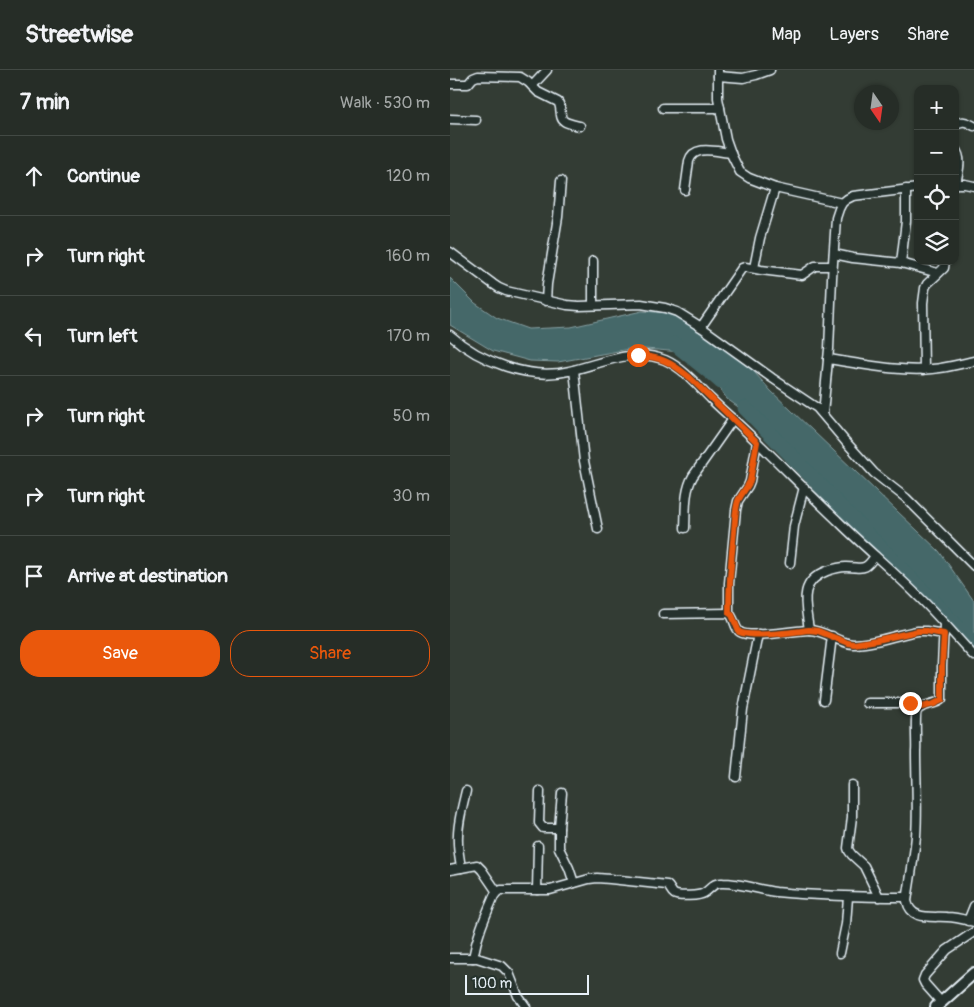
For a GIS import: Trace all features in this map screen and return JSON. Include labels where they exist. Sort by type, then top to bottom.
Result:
[{"type":"main road","points":[[939,1005],[974,973]]},
{"type":"street","points":[[470,82],[471,70]]},
{"type":"street","points":[[532,86],[547,70]]},
{"type":"street","points":[[770,70],[743,78],[718,73],[717,90],[720,108],[726,139],[734,162],[743,175],[775,188],[842,203]]},
{"type":"street","points":[[450,84],[468,84],[478,76],[524,78],[538,92],[560,104],[564,121],[580,126]]},
{"type":"street","points":[[663,108],[720,108]]},
{"type":"street","points":[[450,119],[476,120]]},
{"type":"street","points":[[959,122],[966,122],[974,126]]},
{"type":"street","points":[[685,190],[689,161],[694,152],[704,150],[731,153]]},
{"type":"street","points":[[546,301],[561,181]]},
{"type":"street","points":[[959,184],[974,186]]},
{"type":"street","points":[[754,268],[760,238],[775,188]]},
{"type":"street","points":[[823,414],[828,360],[832,266],[836,218],[839,209],[846,199],[853,196],[914,188]]},
{"type":"street","points":[[901,263],[906,221],[906,189]]},
{"type":"street","points":[[450,252],[499,288],[546,301],[567,305],[631,304],[655,306],[677,312],[817,408],[874,473],[906,498],[974,566]]},
{"type":"street","points":[[834,254],[901,263],[938,273]]},
{"type":"street","points":[[593,261],[593,306]]},
{"type":"street","points":[[924,370],[924,288],[944,268],[944,265]]},
{"type":"street","points":[[701,327],[742,268],[802,275],[814,266],[832,266]]},
{"type":"street","points":[[450,335],[482,356],[525,372],[559,373],[625,356],[638,355],[660,358],[667,361],[688,376],[837,520],[919,596],[974,656]]},
{"type":"street","points":[[828,360],[924,370],[974,361]]},
{"type":"street","points":[[574,370],[584,461],[598,529]]},
{"type":"street","points":[[685,528],[688,484],[733,419]]},
{"type":"street","points":[[757,442],[750,481],[738,501],[736,510],[729,583],[729,613],[732,615],[739,632],[758,634],[809,630],[818,631],[854,644],[918,631],[944,634]]},
{"type":"street","points":[[790,563],[794,526],[804,487]]},
{"type":"street","points":[[809,630],[805,595],[810,582],[820,574],[842,567],[866,567],[875,556]]},
{"type":"street","points":[[662,614],[729,613]]},
{"type":"street","points":[[944,624],[942,700],[922,707],[916,714],[916,837],[907,901],[908,908],[920,916],[949,917],[971,921],[974,906]]},
{"type":"street","points":[[736,777],[743,708],[758,634]]},
{"type":"street","points":[[824,700],[832,636]]},
{"type":"street","points":[[867,703],[910,703],[922,707]]},
{"type":"street","points":[[852,785],[852,818],[848,848],[864,866],[879,897]]},
{"type":"street","points":[[461,868],[458,834],[466,791]]},
{"type":"street","points":[[540,791],[539,823],[543,828],[559,828]]},
{"type":"street","points":[[562,793],[559,828],[560,848],[574,883]]},
{"type":"street","points":[[537,890],[538,846]]},
{"type":"street","points":[[450,870],[474,865],[480,867],[497,892]]},
{"type":"street","points":[[497,892],[507,890],[550,890],[597,878],[667,885],[675,895],[685,896],[703,894],[714,884],[724,882],[773,891],[848,897],[907,897]]},
{"type":"street","points":[[473,958],[479,932],[497,892]]},
{"type":"street","points":[[840,953],[846,924],[848,897]]},
{"type":"street","points":[[939,1005],[923,980],[925,975],[948,950],[974,932]]},
{"type":"street","points":[[450,958],[473,958],[497,964],[506,969],[518,996],[526,1007]]},
{"type":"water","points":[[450,278],[475,303],[497,318],[528,329],[571,327],[642,311],[669,313],[686,321],[747,364],[771,391],[939,551],[974,601],[974,638],[765,426],[727,399],[699,359],[681,352],[634,348],[558,362],[530,361],[493,351],[450,325]]},
{"type":"waterway","points":[[675,344],[721,382]]},
{"type":"waterway","points":[[745,408],[974,644]]},
{"type":"route","points":[[638,355],[660,358],[680,370],[757,442],[750,481],[738,501],[732,551],[729,613],[732,615],[739,632],[758,634],[809,630],[818,631],[854,644],[909,632],[926,631],[944,634],[942,700],[922,707],[910,703]]}]
